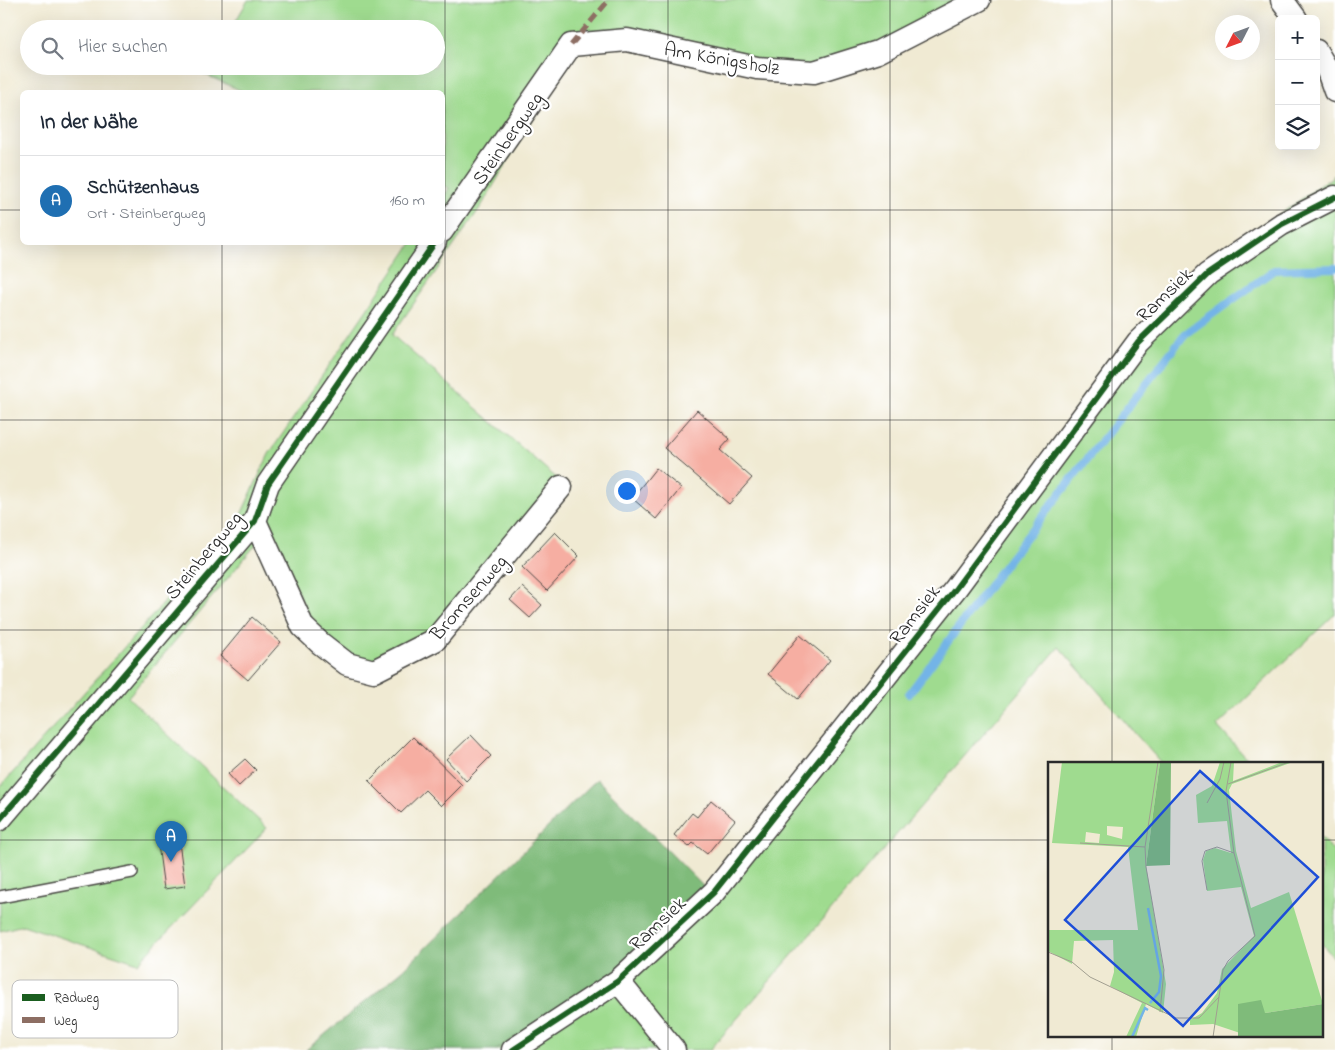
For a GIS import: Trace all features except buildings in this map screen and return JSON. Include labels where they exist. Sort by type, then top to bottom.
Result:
[{"type":"street","name":"Am Königsholz","points":[[571,44],[627,40],[757,68],[814,72],[878,52],[979,0]]},
{"type":"street","points":[[1282,0],[1293,15]]},
{"type":"street","name":"Steinbergweg","points":[[445,227],[571,44]]},
{"type":"street","points":[[1320,58],[1328,71],[1335,91]]},
{"type":"street","name":"Ramsiek","points":[[513,1050],[618,981],[714,892],[956,588],[1138,342],[1208,274],[1282,224],[1335,197]]},
{"type":"street","name":"Steinbergweg","points":[[0,819],[255,521],[268,484],[433,245]]},
{"type":"street","name":"Bromsenweg","points":[[255,521],[303,627],[320,644],[347,664],[374,670],[435,640],[561,487]]},
{"type":"street","points":[[618,981],[674,1050]]},
{"type":"lane","points":[[0,898],[132,872]]},
{"type":"green space","points":[[248,0],[986,0],[812,79],[630,44],[572,52],[482,205],[392,335],[560,481],[429,637],[372,665],[317,635],[269,529],[128,697],[267,828],[138,963],[23,925],[0,931],[0,787],[240,517],[269,454],[411,245],[445,245],[445,195],[449,188],[445,186],[445,90],[240,90],[206,75],[445,75],[445,20],[236,20]]},
{"type":"green space","points":[[1335,175],[1335,614],[1217,726],[1250,762],[1160,762],[1059,647],[710,1050],[496,1050],[611,975],[709,892],[1203,269]]},
{"type":"green space","points":[[597,779],[709,892],[611,975],[496,1050],[306,1050],[403,970]]},
{"type":"green space","points":[[1322,839],[1335,852],[1335,959],[1322,944]]},
{"type":"waterway","points":[[909,694],[1010,558],[1185,334],[1274,270],[1335,268]]},
{"type":"marked path","points":[[571,45],[609,0]]},
{"type":"cycle path","points":[[513,1050],[618,981],[714,892],[956,588],[1138,342],[1208,274],[1282,224],[1335,197]]},
{"type":"cycle path","points":[[0,819],[255,521],[268,484],[433,245]]},
{"type":"place","name":"Schützenhaus","points":[[171,862]]}]
